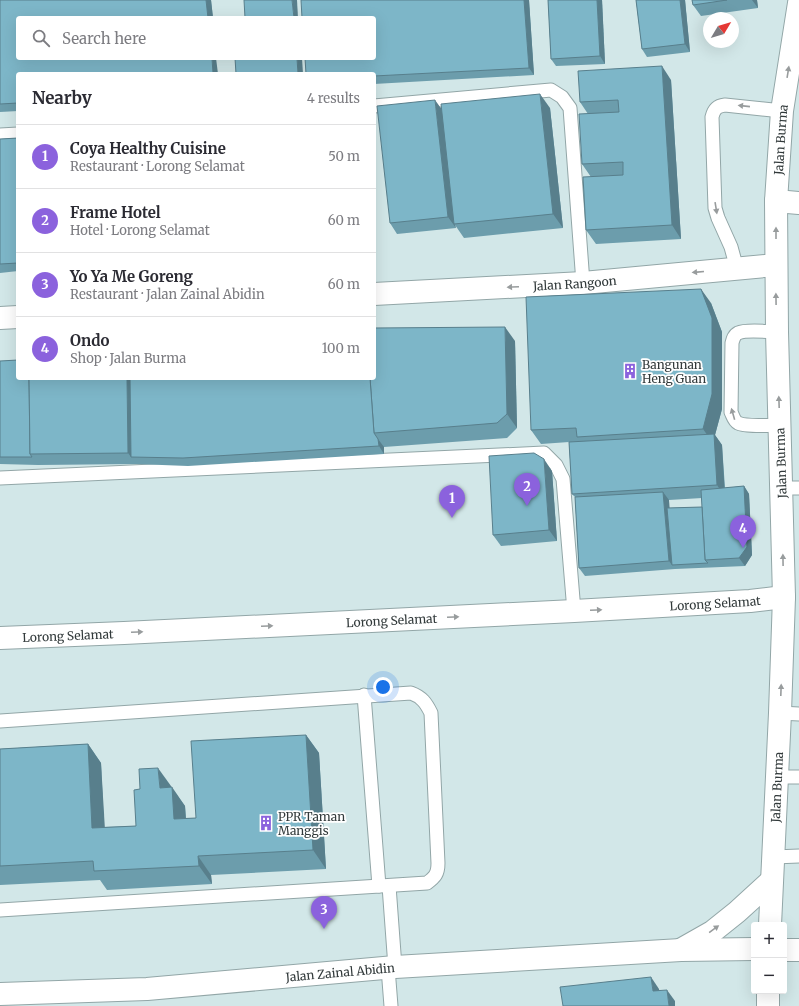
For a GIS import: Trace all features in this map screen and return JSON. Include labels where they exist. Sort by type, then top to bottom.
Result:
[{"type":"street","name":"Jalan Burma","points":[[770,922],[777,777],[790,714],[784,597],[790,488],[780,425],[777,332],[776,201],[782,110],[799,3]]},
{"type":"street","points":[[776,201],[799,203]]},
{"type":"street","name":"Jalan Rangoon","points":[[376,294],[583,283],[776,265]]},
{"type":"street","points":[[0,318],[16,317]]},
{"type":"street","name":"Lorong Selamat","points":[[0,638],[132,633],[574,611],[750,601],[784,597]]},
{"type":"street","name":"Jalan Zainal Abidin","points":[[681,950],[712,932],[737,912],[772,880]]},
{"type":"street","name":"Jalan Zainal Abidin","points":[[0,994],[147,989],[391,967],[681,950],[751,949]]},
{"type":"street","points":[[787,950],[799,950]]},
{"type":"street","points":[[768,994],[768,1006]]},
{"type":"lane","points":[[376,106],[551,90],[562,97],[570,108],[583,283]]},
{"type":"lane","points":[[737,269],[731,247],[715,208],[712,117],[718,106],[725,105],[782,110]]},
{"type":"lane","points":[[0,135],[16,134]]},
{"type":"lane","points":[[777,332],[746,331],[738,333],[734,337],[732,343],[732,412],[733,418],[738,423],[780,425]]},
{"type":"lane","points":[[0,478],[544,453],[556,464],[563,479],[574,611]]},
{"type":"lane","points":[[0,721],[411,693],[426,702],[431,713],[438,871],[434,878],[426,883],[0,910]]},
{"type":"lane","points":[[364,696],[384,886],[391,967],[391,1006]]},
{"type":"lane","points":[[777,777],[799,777]]},
{"type":"lane","points":[[774,856],[799,856]]},
{"type":"building","points":[[0,0],[206,0],[208,16],[16,16],[16,60],[212,60],[213,72],[16,72],[16,103],[0,104]]},
{"type":"building","points":[[244,0],[292,0],[294,16],[245,16]]},
{"type":"building","points":[[301,0],[524,0],[529,68],[376,76],[376,72],[306,72],[305,60],[376,60],[376,16],[302,16]]},
{"type":"building","points":[[548,0],[597,0],[600,56],[551,59]]},
{"type":"building","points":[[636,0],[680,0],[685,44],[642,49]]},
{"type":"building","points":[[692,0],[727,0],[693,5]]},
{"type":"building","points":[[235,60],[297,60],[298,72],[236,72]]},
{"type":"building","points":[[662,66],[672,225],[586,230],[583,177],[623,175],[623,162],[582,164],[579,114],[619,112],[618,100],[580,102],[578,71]]},
{"type":"building","points":[[540,94],[553,214],[454,224],[441,104]]},
{"type":"building","points":[[435,100],[448,217],[390,223],[377,106]]},
{"type":"building","points":[[16,138],[16,263],[0,264],[0,139]]},
{"type":"building","name":"Bangunan Heng Guan","points":[[701,289],[712,318],[712,394],[703,429],[577,437],[576,428],[531,430],[526,297]]},
{"type":"building","points":[[505,327],[507,414],[497,423],[374,433],[370,380],[376,380],[376,328]]},
{"type":"building","points":[[16,360],[16,380],[29,380],[30,454],[32,457],[0,457],[0,361]]},
{"type":"building","points":[[29,380],[127,380],[128,453],[30,454]]},
{"type":"building","points":[[130,380],[370,380],[374,433],[378,439],[379,446],[183,458],[131,457]]},
{"type":"building","points":[[714,434],[717,485],[572,494],[569,442]]},
{"type":"building","points":[[534,453],[544,459],[549,530],[493,535],[489,456]]},
{"type":"building","points":[[744,486],[747,547],[739,558],[705,560],[701,490]]},
{"type":"building","points":[[663,492],[669,561],[579,568],[575,497]]},
{"type":"building","points":[[702,507],[705,560],[708,563],[672,565],[667,508]]},
{"type":"building","name":"PPR Taman Manggis","points":[[306,735],[313,850],[198,856],[199,866],[94,871],[93,861],[0,866],[0,749],[88,744],[92,828],[136,826],[134,790],[140,789],[139,769],[158,768],[160,788],[172,787],[174,819],[196,818],[191,741]]},
{"type":"building","points":[[651,977],[653,991],[667,990],[669,1006],[563,1006],[560,987]]},
{"type":"place","name":"Bangunan Heng Guan","points":[[630,371]]},
{"type":"place","name":"Frame Hotel","points":[[527,506]]},
{"type":"place","name":"Coya Healthy Cuisine","points":[[452,518]]},
{"type":"place","name":"Ondo","points":[[743,548]]},
{"type":"place","name":"PPR Taman Manggis","points":[[266,823]]},
{"type":"place","name":"Yo Ya Me Goreng","points":[[324,929]]}]
